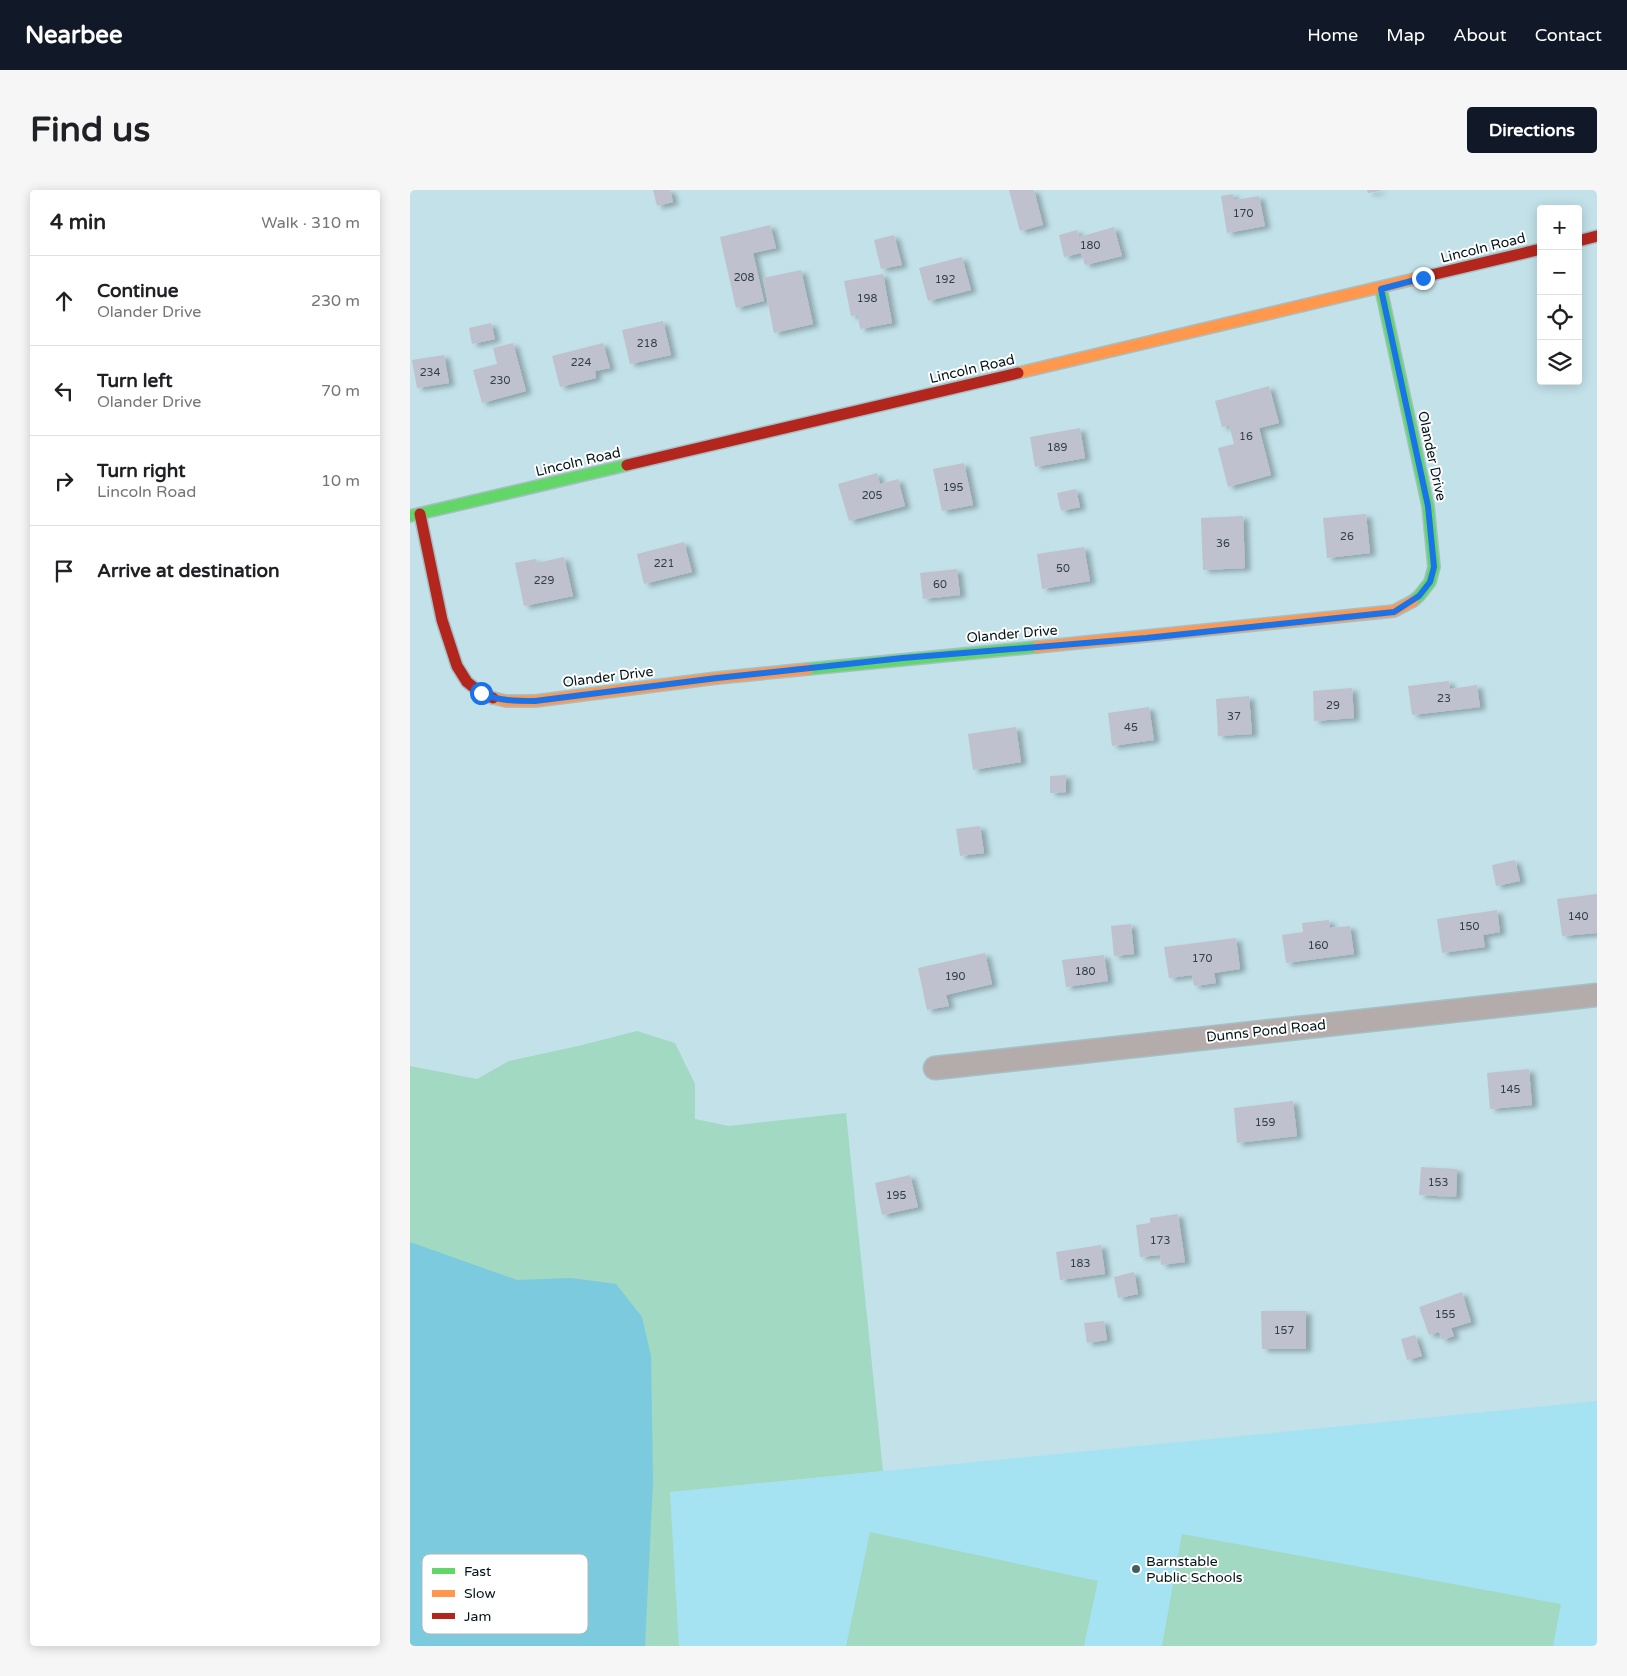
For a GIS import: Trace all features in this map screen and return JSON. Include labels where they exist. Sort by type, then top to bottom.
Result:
[{"type":"street","points":[[1582,240],[1597,236]]},
{"type":"street","name":"Lincoln Road","points":[[415,515],[1381,289],[1537,250]]},
{"type":"street","name":"Olander Drive","points":[[415,515],[442,620],[457,666],[468,682],[481,693],[506,701],[535,701],[717,678],[903,658],[1146,638],[1394,612],[1419,596],[1430,582],[1434,567],[1428,506],[1381,289]]},
{"type":"street","name":"Dunns Pond Road","points":[[935,1068],[1597,995]]},
{"type":"shaded area","points":[[410,1242],[517,1280],[571,1278],[616,1284],[642,1317],[651,1356],[653,1482],[645,1646],[410,1646]]},
{"type":"shaded area","name":"Barnstable Public Schools","points":[[1597,1401],[1597,1646],[679,1646],[670,1492]]},
{"type":"green space","points":[[637,1031],[675,1043],[695,1084],[695,1119],[729,1126],[846,1113],[883,1471],[670,1492],[679,1646],[410,1646],[410,1066],[477,1079],[509,1061]]},
{"type":"green space","points":[[870,1532],[1098,1581],[1084,1646],[846,1646]]},
{"type":"green space","points":[[1182,1534],[1561,1604],[1553,1646],[1162,1646]]},
{"type":"building","points":[[653,190],[670,190],[673,202],[657,206]]},
{"type":"building","points":[[1009,190],[1034,190],[1043,225],[1020,231]]},
{"type":"building","points":[[1367,190],[1380,190],[1380,191],[1368,193]]},
{"type":"building","points":[[1233,194],[1234,200],[1259,196],[1265,226],[1227,233],[1221,196]]},
{"type":"building","points":[[770,225],[776,248],[753,253],[764,301],[736,308],[720,237]]},
{"type":"building","points":[[1114,227],[1122,256],[1085,265],[1081,253],[1064,257],[1059,235],[1077,230],[1079,237]]},
{"type":"building","points":[[894,235],[902,265],[881,269],[874,240]]},
{"type":"building","points":[[962,257],[971,290],[928,301],[919,268]]},
{"type":"building","points":[[801,270],[813,324],[774,333],[763,278]]},
{"type":"building","points":[[883,274],[892,323],[860,329],[858,315],[851,316],[844,281]]},
{"type":"building","points":[[663,321],[671,355],[630,364],[622,330]]},
{"type":"building","points":[[491,323],[495,339],[472,344],[469,328]]},
{"type":"building","points":[[513,343],[526,391],[482,403],[473,370],[497,364],[493,348]]},
{"type":"building","points":[[603,343],[610,368],[595,371],[596,378],[560,387],[552,356]]},
{"type":"building","points":[[444,355],[449,383],[417,388],[412,360]]},
{"type":"building","points":[[1269,386],[1279,423],[1259,428],[1271,475],[1228,487],[1218,448],[1234,444],[1229,425],[1222,427],[1215,401]]},
{"type":"building","points":[[1080,428],[1085,458],[1035,467],[1030,437]]},
{"type":"building","points":[[964,463],[973,505],[942,511],[933,469]]},
{"type":"building","points":[[877,473],[880,484],[898,479],[905,506],[849,521],[838,484]]},
{"type":"building","points":[[1076,489],[1080,507],[1061,511],[1057,493]]},
{"type":"building","points":[[1366,514],[1370,553],[1327,558],[1323,518]]},
{"type":"building","points":[[1243,516],[1245,568],[1203,570],[1201,518]]},
{"type":"building","points":[[684,542],[692,572],[644,584],[637,554]]},
{"type":"building","points":[[1084,547],[1090,581],[1042,589],[1037,554]]},
{"type":"building","points":[[564,557],[573,596],[524,606],[515,563],[536,559],[537,563]]},
{"type":"building","points":[[957,569],[960,595],[923,599],[920,573]]},
{"type":"building","points":[[1449,681],[1450,689],[1477,685],[1480,707],[1412,715],[1408,686]]},
{"type":"building","points":[[1352,688],[1354,718],[1314,721],[1313,691]]},
{"type":"building","points":[[1249,696],[1252,734],[1218,736],[1216,699]]},
{"type":"building","points":[[1149,707],[1154,740],[1112,746],[1108,713]]},
{"type":"building","points":[[1016,727],[1021,762],[973,770],[968,734]]},
{"type":"building","points":[[1066,775],[1066,792],[1050,793],[1050,776]]},
{"type":"building","points":[[980,826],[984,853],[960,856],[956,829]]},
{"type":"building","points":[[1515,860],[1520,881],[1496,886],[1492,865]]},
{"type":"building","points":[[1597,894],[1597,933],[1562,936],[1557,899]]},
{"type":"building","points":[[1497,910],[1500,932],[1483,935],[1485,947],[1442,953],[1437,919]]},
{"type":"building","points":[[1329,920],[1330,928],[1350,926],[1354,954],[1286,963],[1282,935],[1303,932],[1302,923]]},
{"type":"building","points":[[1131,924],[1134,954],[1114,956],[1111,926]]},
{"type":"building","points":[[1236,938],[1240,969],[1214,973],[1216,983],[1194,986],[1192,975],[1169,978],[1164,947]]},
{"type":"building","points":[[985,953],[992,984],[946,995],[949,1006],[927,1010],[918,968]]},
{"type":"building","points":[[1104,955],[1108,981],[1066,987],[1062,960]]},
{"type":"building","points":[[1529,1069],[1532,1105],[1490,1109],[1487,1073]]},
{"type":"building","points":[[1293,1101],[1297,1136],[1237,1143],[1234,1108]]},
{"type":"building","points":[[1421,1167],[1457,1169],[1456,1197],[1419,1195]]},
{"type":"building","points":[[910,1175],[918,1207],[882,1215],[875,1183]]},
{"type":"building","points":[[1178,1214],[1185,1262],[1161,1265],[1160,1255],[1140,1257],[1136,1225],[1150,1223],[1150,1218]]},
{"type":"building","points":[[1101,1245],[1105,1274],[1060,1280],[1056,1252]]},
{"type":"building","points":[[1134,1272],[1138,1294],[1118,1298],[1114,1277]]},
{"type":"building","points":[[1462,1292],[1471,1322],[1451,1328],[1454,1336],[1442,1340],[1439,1332],[1429,1335],[1419,1307]]},
{"type":"building","points":[[1261,1311],[1306,1311],[1306,1349],[1262,1349]]},
{"type":"building","points":[[1104,1321],[1107,1340],[1087,1343],[1084,1323]]},
{"type":"building","points":[[1415,1335],[1422,1356],[1407,1360],[1401,1339]]},
{"type":"traffic: fast","points":[[1381,289],[1428,506],[1434,567],[1430,582],[1413,601]]},
{"type":"traffic: fast","points":[[410,516],[627,465]]},
{"type":"traffic: fast","points":[[808,669],[1037,647]]},
{"type":"traffic: slow","points":[[1018,373],[1427,276]]},
{"type":"traffic: slow","points":[[1037,647],[1394,611],[1413,601]]},
{"type":"traffic: slow","points":[[493,698],[506,701],[535,701],[717,678],[808,669]]},
{"type":"traffic: jam","points":[[1582,240],[1597,236]]},
{"type":"traffic: jam","points":[[1427,276],[1537,250]]},
{"type":"traffic: jam","points":[[627,465],[1018,373]]},
{"type":"traffic: jam","points":[[420,514],[442,620],[457,666],[467,682],[481,693],[493,698]]},
{"type":"place","name":"Barnstable Public Schools","points":[[1136,1569]]},
{"type":"route","points":[[481,693],[506,701],[535,701],[717,678],[903,658],[1146,638],[1394,612],[1419,596],[1430,582],[1434,567],[1428,506],[1381,289],[1423,278]]}]
